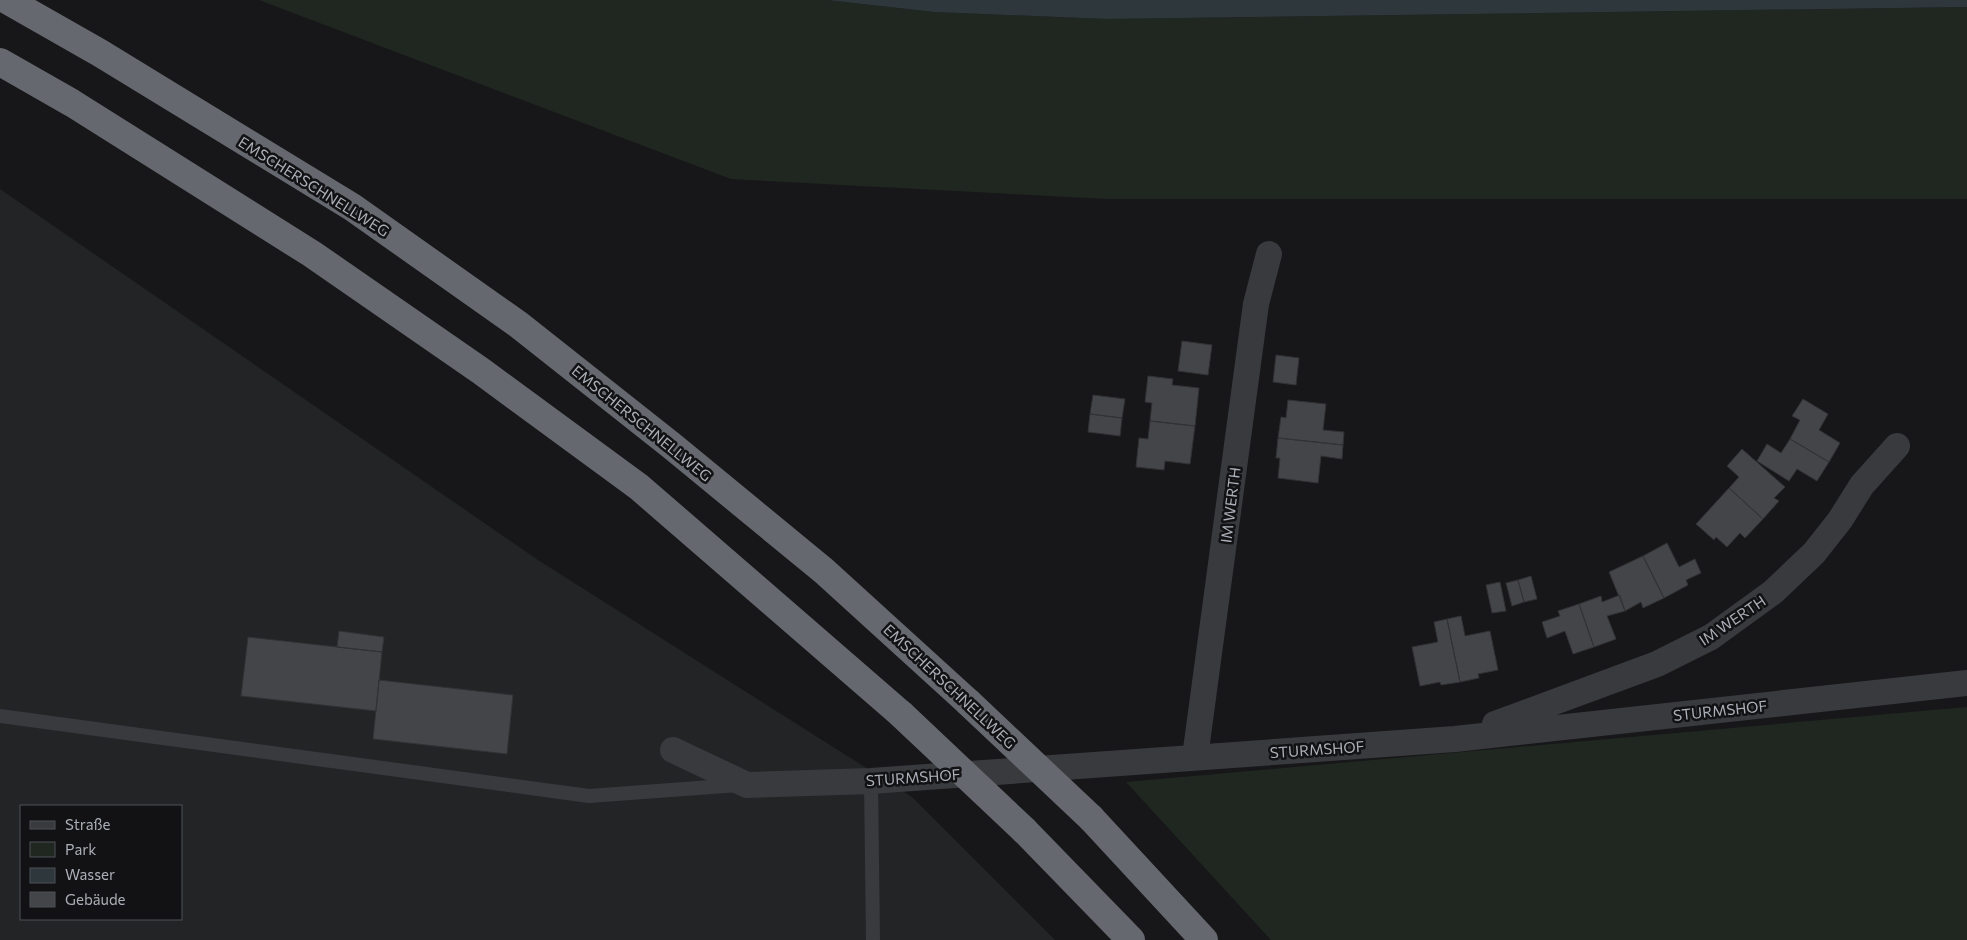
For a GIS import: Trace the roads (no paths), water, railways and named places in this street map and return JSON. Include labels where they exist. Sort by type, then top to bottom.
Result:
[{"type":"highway","name":"EMSCHERSCHNELLWEG","points":[[7,0],[100,53],[352,207],[519,325],[672,446],[824,571],[968,702],[1091,818],[1204,940]]},
{"type":"highway","points":[[0,62],[72,103],[312,254],[481,371],[639,487],[900,714],[1024,830],[1131,940]]},
{"type":"street","name":"IM WERTH","points":[[1196,757],[1256,304],[1269,254]]},
{"type":"street","name":"IM WERTH","points":[[1455,739],[1657,664],[1711,637],[1773,592],[1814,553],[1840,520],[1862,485],[1897,446]]},
{"type":"street","name":"STURMSHOF","points":[[673,750],[747,785],[871,781],[1455,739],[1967,683]]},
{"type":"lane","points":[[0,716],[589,796],[747,785]]},
{"type":"lane","points":[[871,781],[873,940]]},
{"type":"water","points":[[827,0],[1967,0],[1967,7],[1107,19],[934,12]]}]
